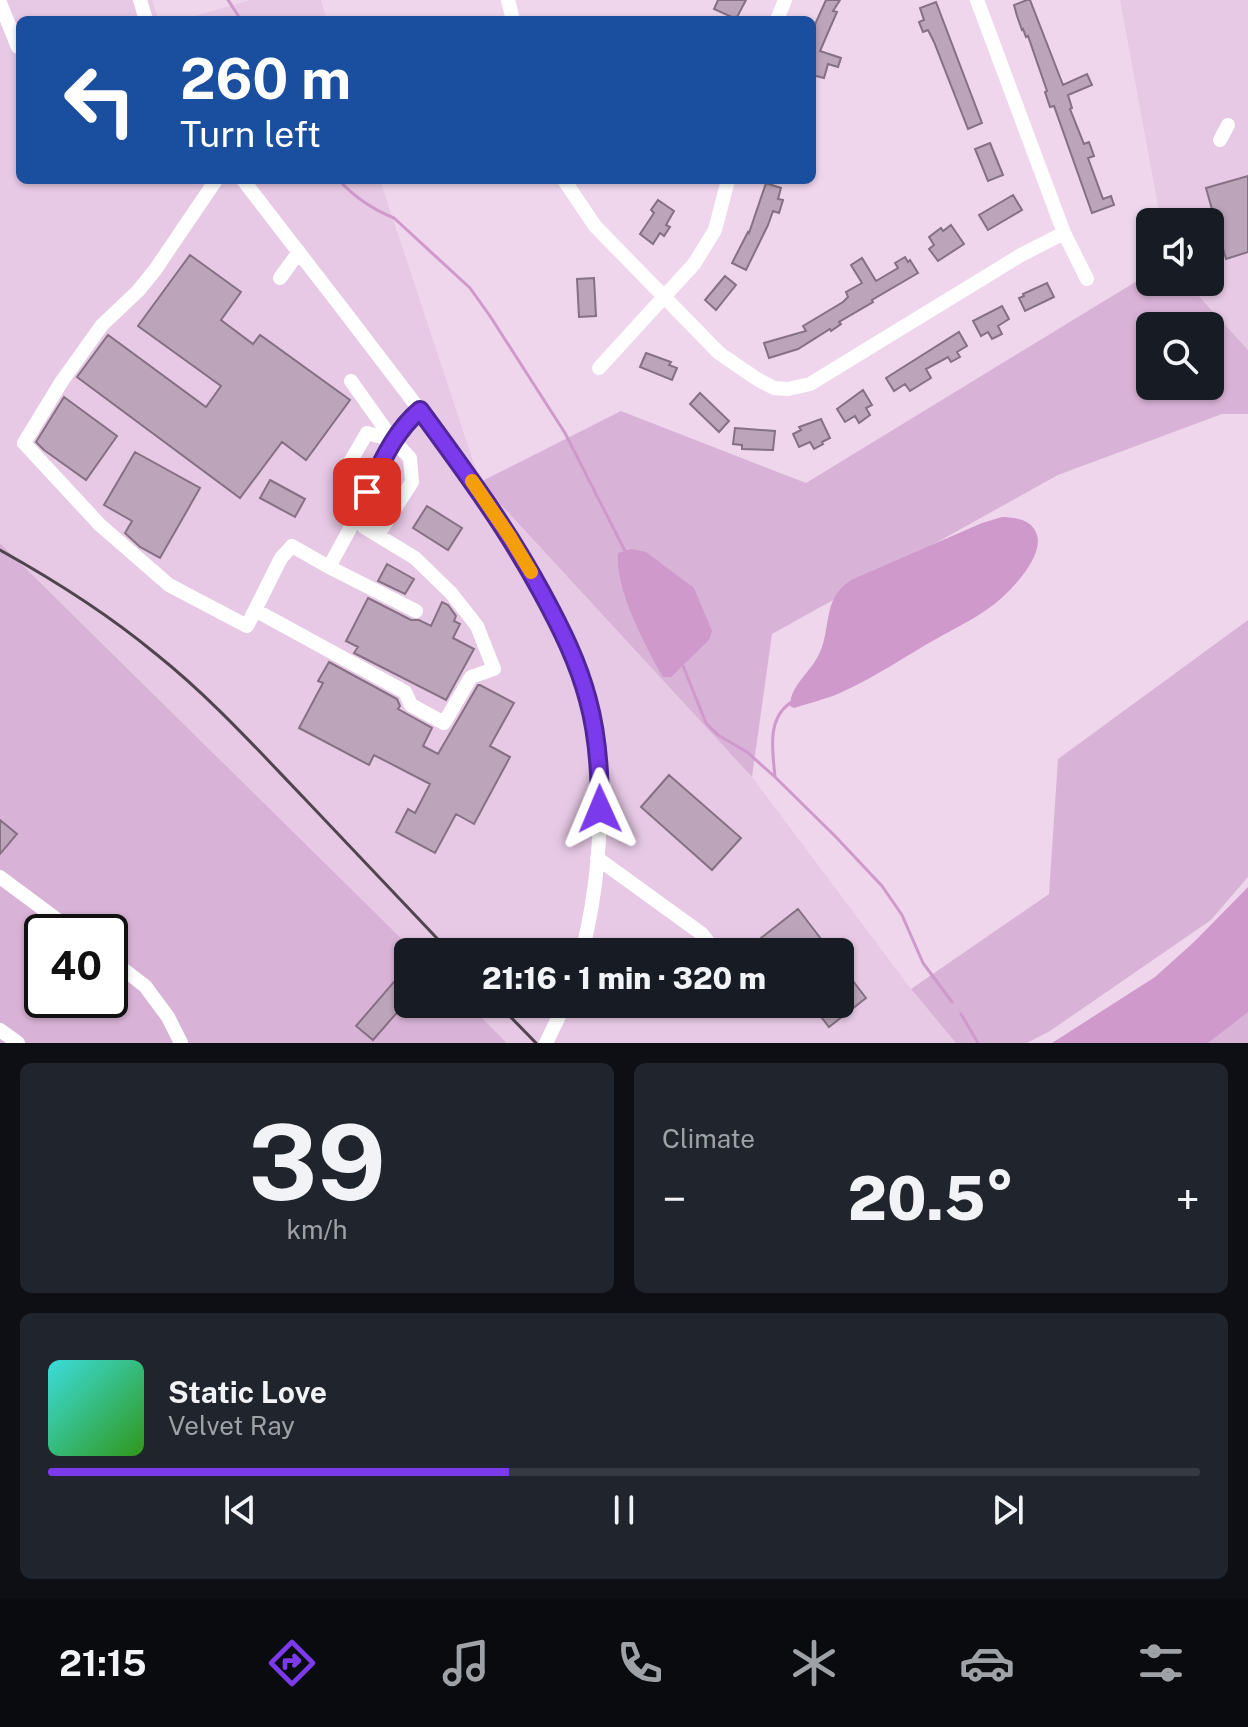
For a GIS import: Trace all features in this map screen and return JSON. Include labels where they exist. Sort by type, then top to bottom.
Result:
[{"type":"street","points":[[977,0],[1064,233],[1087,279]]},
{"type":"street","points":[[0,3],[16,42]]},
{"type":"street","points":[[1220,140],[1228,125]]},
{"type":"street","points":[[213,184],[155,270],[102,325],[62,381],[24,443],[100,525],[169,585],[247,626],[281,558],[292,546],[416,611]]},
{"type":"street","points":[[246,184],[486,500],[556,618],[577,665],[589,703],[598,753],[600,809],[597,858],[585,938]]},
{"type":"street","points":[[567,184],[595,226],[663,298],[719,353],[774,388],[788,389],[810,384],[1021,255],[1064,233]]},
{"type":"street","points":[[599,368],[694,264],[715,230],[727,184]]},
{"type":"street","points":[[280,278],[299,252]]},
{"type":"street","points":[[351,381],[393,440],[410,458],[412,482],[378,535]]},
{"type":"street","points":[[329,567],[393,440],[420,410]]},
{"type":"street","points":[[255,610],[405,692],[411,705],[444,723],[471,677],[494,669],[477,626],[451,593],[415,558],[359,521],[362,506],[343,474],[367,433],[393,440]]},
{"type":"street","points":[[597,858],[705,938]]},
{"type":"street","points":[[0,877],[50,914]]},
{"type":"street","points":[[128,973],[145,986],[168,1017],[181,1043]]},
{"type":"street","points":[[546,1043],[558,1018]]},
{"type":"street","points":[[0,1030],[18,1043]]},
{"type":"shaded area","points":[[0,0],[152,0],[158,16],[16,16],[16,184],[381,184],[480,482],[752,777],[911,989],[956,1043],[507,1043],[482,1018],[854,1018],[854,938],[401,938],[0,543]]},
{"type":"shaded area","points":[[250,0],[321,0],[326,16],[195,16]]},
{"type":"shaded area","points":[[1120,0],[1248,0],[1248,350],[1224,324],[1224,312],[1213,312],[1199,296],[1224,296],[1224,208],[1158,208]]},
{"type":"shaded area","points":[[1136,282],[1136,296],[1199,296],[1213,312],[1136,312],[1136,400],[1224,400],[1224,324],[1248,350],[1248,414],[1222,414],[1058,475],[772,634],[752,777],[480,482],[621,411],[806,483]]},
{"type":"shaded area","points":[[1002,517],[1018,519],[1032,526],[1038,544],[1030,565],[1005,595],[976,616],[853,687],[794,708],[790,706],[796,687],[822,648],[831,606],[841,588],[851,580]]},
{"type":"shaded area","points":[[0,543],[401,938],[394,938],[394,1018],[482,1018],[507,1043],[0,1043]]},
{"type":"shaded area","points":[[631,549],[646,552],[694,588],[712,631],[709,640],[671,677],[663,677],[626,600],[618,553]]},
{"type":"shaded area","points":[[1248,620],[1248,877],[1211,920],[1050,1031],[1027,1043],[956,1043],[911,989],[1049,894],[1058,759]]},
{"type":"shaded area","points":[[1248,887],[1248,1012],[1208,1043],[1052,1043],[1155,977]]},
{"type":"shaded area","points":[[1248,996],[1248,1043],[1182,1043]]},
{"type":"building","points":[[718,0],[746,0],[738,16],[714,9]]},
{"type":"building","points":[[826,0],[840,0],[833,11],[837,12],[820,51],[841,58],[838,67],[828,64],[824,78],[816,76],[816,22]]},
{"type":"building","points":[[1030,0],[1063,85],[1087,74],[1092,85],[1068,95],[1070,109],[1084,144],[1089,142],[1094,156],[1088,158],[1103,199],[1111,196],[1114,205],[1092,213],[1054,106],[1050,107],[1028,36],[1017,16],[1014,5]]},
{"type":"building","points":[[936,2],[982,123],[968,129],[934,42],[928,30],[923,32],[919,22],[924,20],[920,8]]},
{"type":"building","points":[[990,143],[1003,175],[988,181],[975,149]]},
{"type":"building","points":[[1248,176],[1248,252],[1226,259],[1224,208],[1212,208],[1206,188]]},
{"type":"building","points":[[766,184],[781,188],[778,199],[783,200],[779,213],[773,211],[746,270],[732,263],[749,233]]},
{"type":"building","points":[[1013,195],[1022,210],[988,230],[979,215]]},
{"type":"building","points":[[658,200],[674,211],[666,225],[670,227],[664,236],[660,233],[653,244],[640,234],[654,213],[651,210]]},
{"type":"building","points":[[951,225],[964,244],[938,261],[929,249],[934,245],[929,237]]},
{"type":"building","points":[[190,255],[241,292],[221,320],[253,344],[260,335],[350,400],[306,460],[282,442],[240,498],[77,377],[108,335],[206,407],[221,386],[138,326]]},
{"type":"building","points":[[905,257],[918,273],[839,322],[841,324],[831,331],[798,349],[769,358],[764,343],[806,331],[803,326],[843,302],[848,297],[846,292],[862,283],[851,265],[862,258],[876,281],[898,268],[895,263]]},
{"type":"building","points":[[725,276],[736,285],[716,310],[705,300]]},
{"type":"building","points":[[594,278],[596,316],[579,317],[577,279]]},
{"type":"building","points":[[1047,283],[1054,297],[1025,311],[1019,298]]},
{"type":"building","points":[[1002,306],[1009,319],[998,326],[1002,334],[992,339],[988,332],[981,336],[973,321]]},
{"type":"building","points":[[959,332],[967,346],[957,352],[960,357],[951,362],[948,357],[926,369],[931,378],[910,391],[905,384],[894,391],[886,378]]},
{"type":"building","points":[[646,353],[671,362],[669,365],[677,368],[672,380],[640,367]]},
{"type":"building","points":[[863,390],[872,405],[866,408],[870,415],[859,423],[855,416],[845,422],[837,409]]},
{"type":"building","points":[[700,393],[729,421],[719,432],[690,404]]},
{"type":"building","points":[[64,397],[117,436],[86,480],[36,442]]},
{"type":"building","points":[[821,419],[830,438],[814,449],[810,442],[799,447],[793,434],[801,430],[799,427]]},
{"type":"building","points":[[735,428],[775,431],[773,450],[742,449],[742,445],[733,444]]},
{"type":"building","points":[[135,452],[200,488],[160,558],[140,547],[125,533],[132,521],[104,505]]},
{"type":"building","points":[[270,480],[305,499],[295,517],[260,498]]},
{"type":"building","points":[[427,506],[462,528],[448,550],[413,528]]},
{"type":"building","points":[[387,564],[414,579],[405,594],[378,581]]},
{"type":"building","points":[[368,598],[411,620],[431,626],[442,602],[448,605],[456,616],[454,621],[460,624],[453,638],[474,649],[446,700],[354,653],[358,647],[346,641]]},
{"type":"building","points":[[329,662],[397,699],[398,709],[432,728],[423,746],[438,754],[478,685],[514,703],[490,746],[510,757],[474,824],[456,814],[435,853],[396,832],[408,809],[415,813],[430,784],[374,755],[369,765],[299,728],[323,683],[318,681]]},
{"type":"building","points":[[669,775],[741,838],[712,870],[641,807]]},
{"type":"building","points":[[0,820],[17,834],[0,854]]},
{"type":"building","points":[[798,909],[820,938],[761,938]]},
{"type":"building","points":[[394,982],[394,1016],[373,1040],[356,1026]]},
{"type":"building","points":[[854,982],[866,998],[854,1007]]},
{"type":"building","points":[[822,1018],[840,1018],[829,1027]]},
{"type":"waterway","points":[[228,0],[238,16]]},
{"type":"waterway","points":[[343,184],[364,202],[394,218],[470,288],[565,433],[625,551]]},
{"type":"waterway","points":[[683,666],[706,723],[718,735],[747,752],[775,777],[882,886],[902,915],[923,963],[952,1002]]},
{"type":"waterway","points":[[775,777],[774,727],[782,710],[790,703]]},
{"type":"waterway","points":[[961,1014],[978,1043]]},
{"type":"railway","points":[[0,550],[100,611],[176,670],[250,742],[437,938]]},
{"type":"railway","points":[[512,1018],[536,1043]]},
{"type":"slow traffic","points":[[472,481],[531,572]]},
{"type":"route","points":[[367,492],[393,440],[420,410],[510,537],[567,641],[589,703],[594,728],[600,809]]}]
